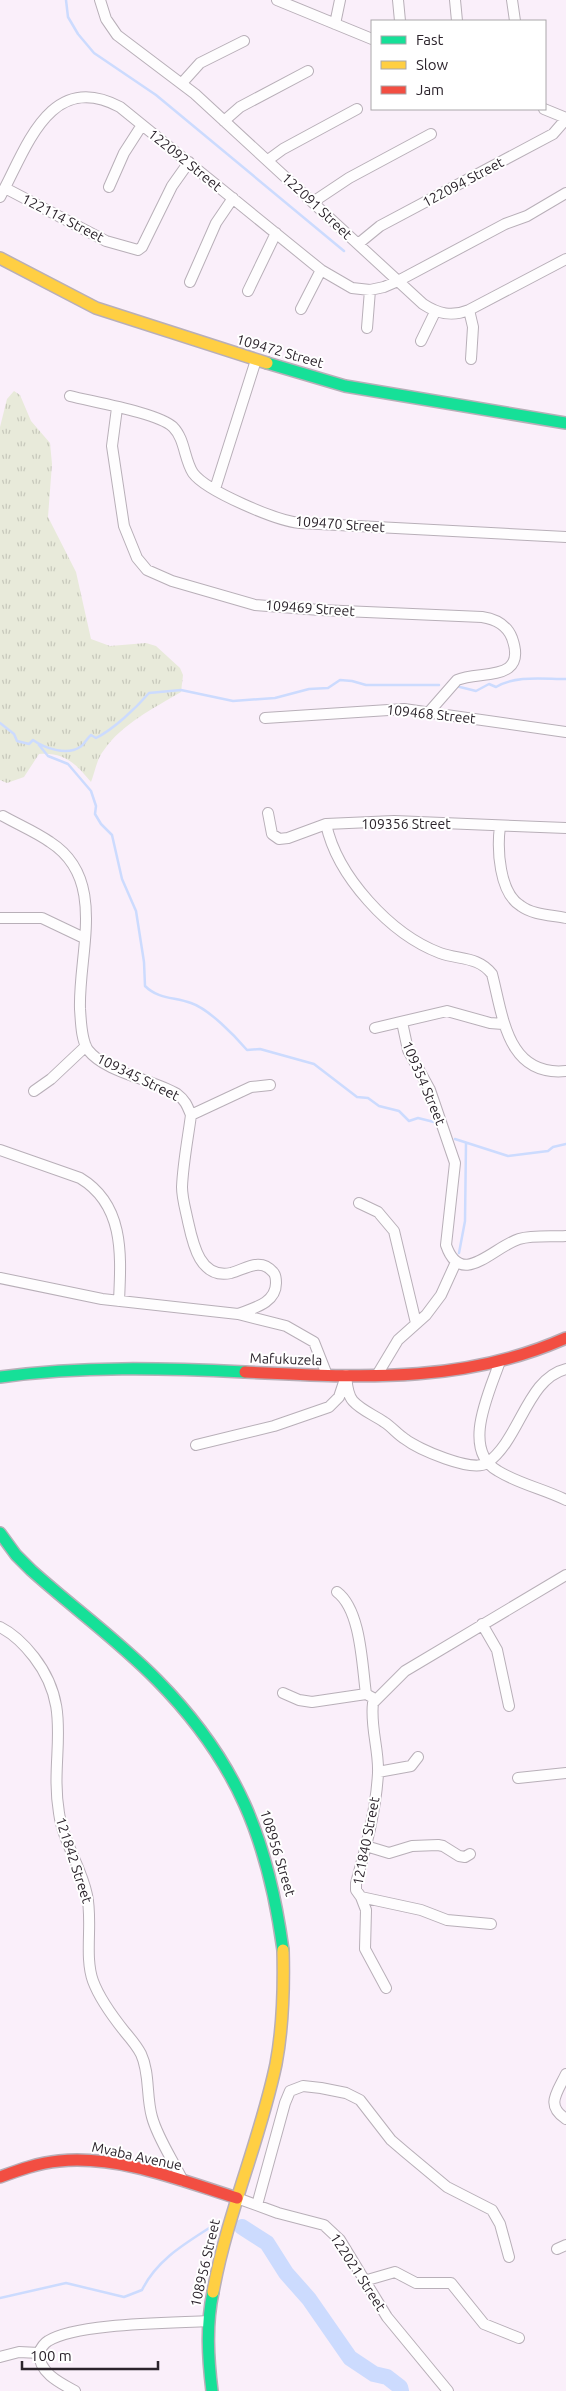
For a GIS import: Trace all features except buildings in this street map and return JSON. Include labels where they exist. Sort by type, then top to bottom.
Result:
[{"type":"street","name":"122091 Street","points":[[100,0],[106,19],[117,34],[182,83],[423,304],[435,312]]},
{"type":"street","points":[[277,0],[371,38]]},
{"type":"street","points":[[335,24],[340,0]]},
{"type":"street","points":[[398,0],[400,20]]},
{"type":"street","points":[[455,0],[457,20]]},
{"type":"street","points":[[512,0],[515,20]]},
{"type":"street","points":[[182,83],[200,63],[244,40]]},
{"type":"street","points":[[224,121],[240,107],[308,71]]},
{"type":"street","name":"122092 Street","points":[[2,192],[35,128],[45,116],[59,106],[73,100],[103,100],[120,107],[321,270],[352,288],[370,290]]},
{"type":"street","points":[[268,160],[283,149],[357,109]]},
{"type":"street","points":[[546,110],[566,118]]},
{"type":"street","name":"122094 Street","points":[[358,244],[380,226],[553,134],[566,118]]},
{"type":"street","points":[[109,187],[124,153],[142,125]]},
{"type":"street","points":[[313,202],[349,178],[431,134]]},
{"type":"street","name":"122114 Street","points":[[2,192],[106,241],[138,250],[142,247],[176,178],[189,162]]},
{"type":"street","points":[[367,328],[370,290],[398,281],[505,224],[527,216],[566,193]]},
{"type":"street","points":[[190,282],[216,223],[233,198]]},
{"type":"street","points":[[248,291],[276,233]]},
{"type":"street","name":"109472 Street","points":[[0,258],[114,315],[345,386],[566,423]]},
{"type":"street","points":[[421,341],[435,312],[452,314],[469,310],[566,259]]},
{"type":"street","points":[[301,309],[321,270]]},
{"type":"street","points":[[469,310],[474,334],[471,359]]},
{"type":"street","points":[[215,489],[256,360]]},
{"type":"street","name":"109470 Street","points":[[70,396],[160,420],[173,427],[195,475],[215,489],[258,510],[293,522],[566,537]]},
{"type":"street","name":"109469 Street","points":[[117,408],[112,446],[124,526],[137,558],[147,570],[172,581],[255,605],[320,610],[482,617],[503,625],[514,643],[514,656],[511,665],[506,670],[494,674],[457,680],[429,712]]},
{"type":"street","name":"109468 Street","points":[[266,718],[379,709],[429,712],[566,732]]},
{"type":"street","name":"109356 Street","points":[[268,814],[272,834],[279,840],[326,824],[394,821],[566,828]]},
{"type":"street","name":"109345 Street","points":[[3,816],[50,842],[66,855],[75,867],[87,904],[80,996],[81,1022],[86,1046],[96,1058],[106,1064],[177,1094],[185,1100],[191,1115],[182,1188],[193,1245],[197,1255],[203,1264],[217,1272],[230,1273],[261,1264],[274,1272],[276,1287],[268,1301],[238,1314]]},
{"type":"street","points":[[326,824],[338,858],[384,919],[433,950],[471,960],[487,968],[492,974],[503,1024],[510,1041],[524,1060],[540,1068],[566,1071]]},
{"type":"street","points":[[500,826],[498,849],[506,884],[512,898],[526,909],[566,918]]},
{"type":"street","points":[[0,918],[42,918],[84,938]]},
{"type":"street","points":[[375,1028],[447,1011],[490,1023],[503,1024]]},
{"type":"street","name":"109354 Street","points":[[402,1022],[408,1050],[430,1090],[455,1163],[446,1245],[449,1256],[456,1262]]},
{"type":"street","points":[[34,1091],[51,1079],[86,1046]]},
{"type":"street","points":[[191,1115],[251,1087],[270,1084]]},
{"type":"street","points":[[0,1150],[80,1178],[91,1185],[117,1230],[121,1247],[119,1301]]},
{"type":"street","points":[[359,1203],[378,1212],[390,1223],[394,1231],[416,1323]]},
{"type":"street","points":[[377,1375],[398,1340],[426,1315],[441,1295],[456,1262],[471,1265],[502,1246],[520,1239],[566,1236]]},
{"type":"street","name":"109345 Street","points":[[0,1278],[119,1301],[238,1314],[286,1326],[314,1342],[327,1375]]},
{"type":"street","name":"Mafukuzela","points":[[0,1377],[58,1371],[102,1370],[327,1375],[467,1371],[499,1364],[530,1354],[566,1338]]},
{"type":"street","points":[[499,1364],[480,1423],[480,1441],[487,1462],[496,1471],[504,1475],[566,1500]]},
{"type":"street","points":[[346,1375],[352,1399],[358,1406],[387,1424],[405,1440],[465,1464],[482,1465],[499,1452],[516,1428],[543,1382],[550,1375],[566,1369]]},
{"type":"street","points":[[196,1445],[274,1426],[329,1407],[339,1397],[346,1375]]},
{"type":"street","name":"108956 Street","points":[[0,1533],[16,1555],[45,1583],[158,1680],[190,1716],[232,1777],[247,1805],[266,1856],[278,1903],[285,1963],[283,2011],[278,2053],[214,2278],[208,2321],[209,2374],[212,2391]]},
{"type":"street","points":[[283,1693],[299,1700],[312,1702],[371,1696],[405,1671],[566,1574]]},
{"type":"street","name":"121840 Street","points":[[337,1592],[343,1597],[352,1614],[360,1643],[371,1696],[372,1724],[378,1772],[374,1810],[356,1890],[361,1897],[421,1910],[447,1920],[491,1924]]},
{"type":"street","points":[[482,1624],[497,1650],[509,1706]]},
{"type":"street","name":"121842 Street","points":[[0,1627],[26,1647],[43,1669],[54,1690],[58,1715],[57,1803],[66,1839],[79,1868],[87,1895],[90,1912],[92,1979],[111,2012],[141,2053],[153,2122],[183,2181]]},
{"type":"street","points":[[378,1772],[411,1766],[418,1757]]},
{"type":"street","points":[[518,1778],[566,1773]]},
{"type":"street","points":[[366,1846],[389,1853],[412,1846],[438,1845],[444,1846],[458,1856],[465,1857],[470,1854]]},
{"type":"street","points":[[361,1897],[366,1910],[365,1949],[386,1988]]},
{"type":"street","points":[[566,2074],[555,2097],[554,2106],[559,2115],[566,2120]]},
{"type":"street","points":[[258,2205],[285,2103],[290,2091],[302,2086],[346,2093],[360,2100],[391,2140],[447,2187],[492,2210],[500,2224],[509,2257]]},
{"type":"street","name":"Mvaba Avenue","points":[[0,2177],[32,2164],[75,2159],[103,2161],[183,2181],[237,2198]]},
{"type":"street","name":"122021 Street","points":[[237,2198],[324,2225],[331,2230],[340,2240],[387,2317],[448,2391]]},
{"type":"street","points":[[364,2281],[395,2272],[416,2283],[451,2283],[484,2324],[519,2338]]},
{"type":"street","points":[[75,2391],[47,2373],[40,2362],[39,2353],[48,2341],[76,2332],[208,2321]]},
{"type":"street","points":[[0,2357],[19,2352],[39,2353]]},
{"type":"green space","points":[[14,391],[20,395],[31,421],[50,443],[52,464],[48,517],[76,572],[91,639],[110,646],[146,643],[156,646],[180,668],[183,675],[181,692],[129,724],[111,741],[100,757],[91,782],[69,760],[48,754],[39,754],[24,777],[7,783],[0,780],[0,427],[7,399]]},
{"type":"waterway","points":[[66,0],[68,17],[78,34],[94,53],[156,95],[344,251]]},
{"type":"waterway","points":[[456,686],[476,691],[489,684],[496,687],[521,679],[566,679]]},
{"type":"waterway","points":[[0,723],[14,734],[17,741],[29,744],[33,740],[49,748],[69,751],[81,746],[91,735],[96,738],[117,724],[149,693],[181,690],[233,701],[275,698],[309,689],[328,688],[340,680],[366,685],[439,685]]},
{"type":"waterway","points":[[39,745],[48,756],[68,764],[91,791],[96,806],[95,814],[101,824],[112,835],[122,879],[136,911],[144,962],[145,986],[155,993],[191,1003],[206,1011],[247,1050],[260,1049],[314,1064],[357,1097],[368,1098],[379,1106],[399,1111],[409,1121],[418,1118],[434,1122]]},
{"type":"waterway","points":[[455,1139],[508,1156],[548,1151],[553,1147],[566,1144]]},
{"type":"waterway","points":[[459,1253],[465,1221],[466,1143]]},
{"type":"waterway","points":[[0,2298],[66,2283],[124,2297],[142,2290],[149,2278],[166,2259],[186,2243],[220,2221]]},
{"type":"waterway","points":[[242,2227],[267,2243],[286,2273],[309,2299],[350,2358],[374,2374],[387,2377],[400,2387],[401,2391]]},
{"type":"traffic: fast","points":[[267,363],[345,386],[566,423]]},
{"type":"traffic: fast","points":[[0,1377],[61,1371],[122,1369],[245,1372]]},
{"type":"traffic: fast","points":[[0,1533],[16,1555],[31,1570],[127,1651],[157,1680],[185,1710],[208,1741],[228,1772],[258,1837],[277,1910],[283,1950]]},
{"type":"traffic: fast","points":[[212,2391],[208,2342],[213,2292]]},
{"type":"traffic: slow","points":[[0,258],[96,308],[267,363]]},
{"type":"traffic: slow","points":[[213,2292],[226,2234],[261,2121],[276,2064],[282,2007],[283,1950]]},
{"type":"traffic: jam","points":[[245,1372],[368,1376],[448,1371],[487,1364],[526,1353],[566,1338]]},
{"type":"traffic: jam","points":[[0,2177],[51,2162],[82,2160],[127,2165],[149,2170],[237,2198]]}]
